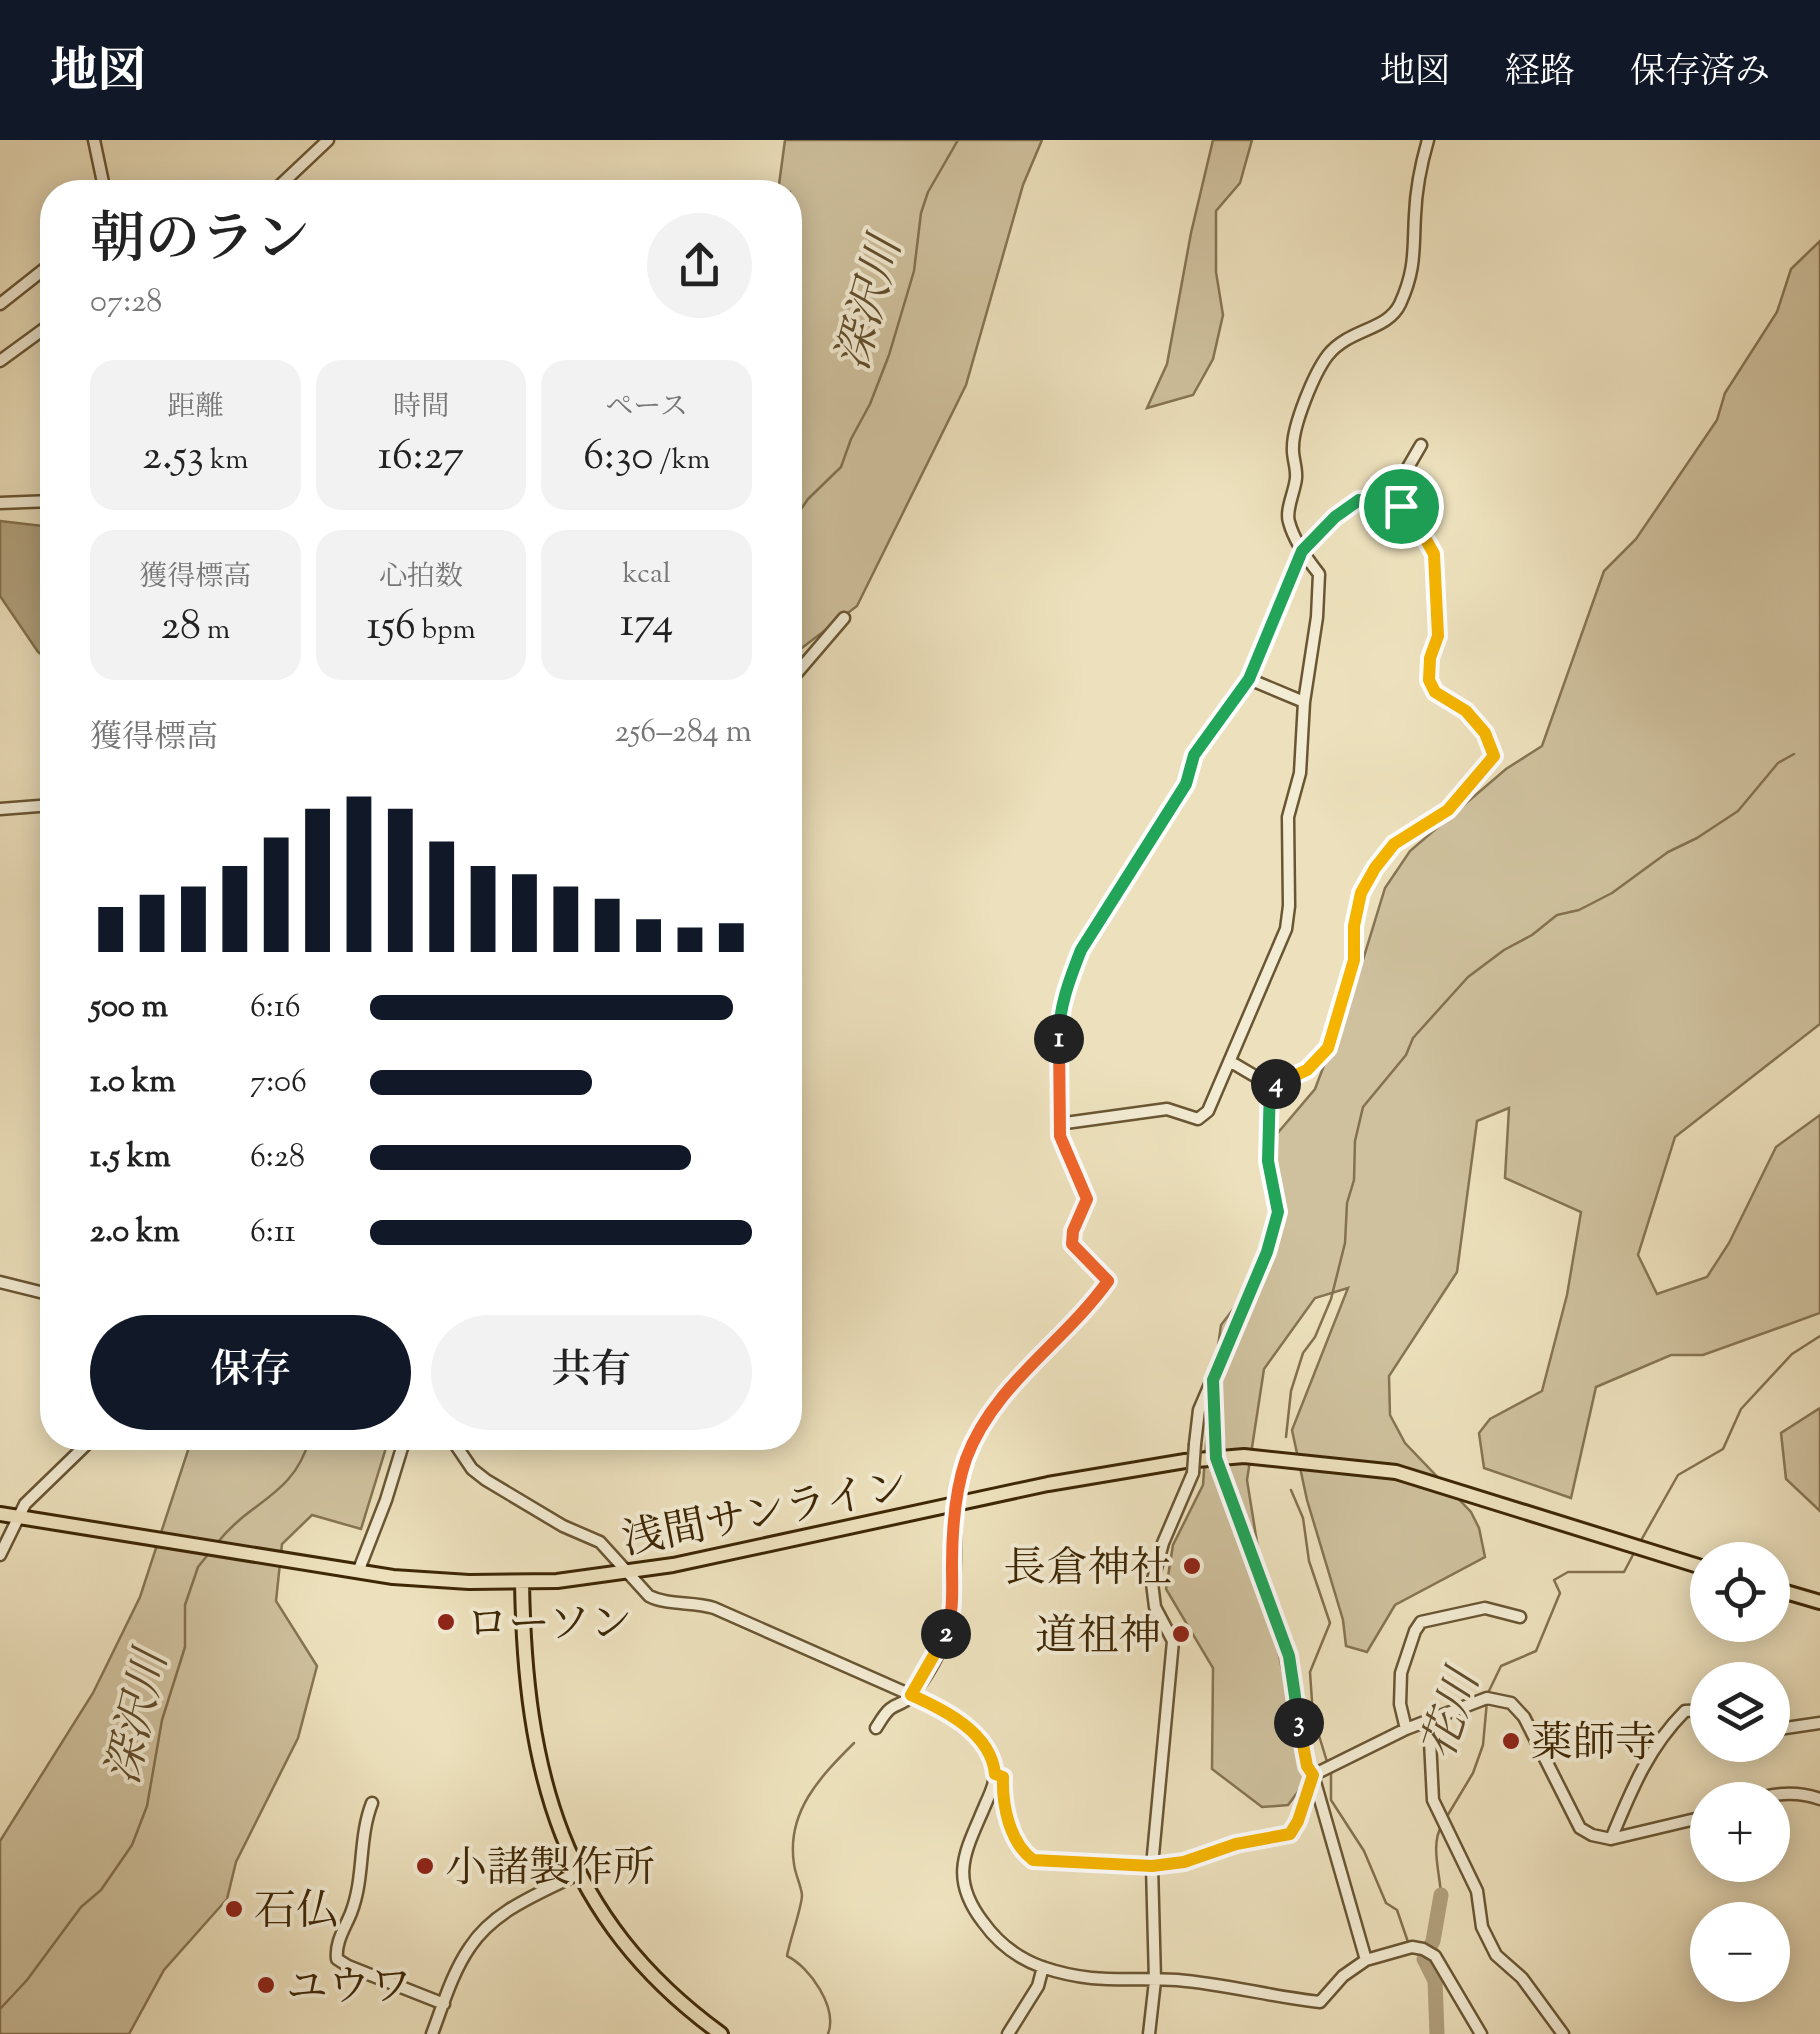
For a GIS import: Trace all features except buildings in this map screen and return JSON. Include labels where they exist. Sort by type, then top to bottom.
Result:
[{"type":"main road","name":"浅間サンライン","points":[[0,1514],[341,1570],[427,1580],[522,1582],[627,1573],[1048,1484],[1216,1458],[1273,1457],[1396,1472],[1690,1563]]},
{"type":"main road","points":[[522,1582],[526,1686],[534,1742],[555,1818],[602,1911],[682,2002],[721,2034]]},
{"type":"main road","points":[[1790,1593],[1820,1602]]},
{"type":"street","points":[[94,140],[102,180]]},
{"type":"street","points":[[286,180],[328,140]]},
{"type":"street","points":[[1058,1124],[1167,1108],[1198,1119],[1208,1111],[1286,929],[1288,817],[1300,774],[1304,702],[1318,617],[1320,574],[1302,551],[1287,518],[1297,474],[1292,448],[1327,356],[1353,333],[1388,322],[1399,306],[1412,271],[1417,242],[1414,217],[1428,140]]},
{"type":"street","points":[[0,304],[40,273]]},
{"type":"street","points":[[0,362],[40,332]]},
{"type":"street","points":[[1401,506],[1403,476],[1422,445]]},
{"type":"street","points":[[876,1728],[890,1709],[911,1695],[942,1647],[951,1620],[957,1505],[966,1459],[994,1405],[1094,1302],[1108,1281],[1072,1244],[1073,1231],[1087,1199],[1058,1124],[1058,1025],[1081,950],[1186,784],[1194,755],[1249,679],[1302,551],[1335,517],[1359,500],[1401,506],[1412,515],[1434,554],[1438,636],[1430,658],[1429,680],[1435,692],[1466,711],[1485,733],[1494,756],[1448,810],[1394,844],[1375,868],[1361,893],[1354,926],[1354,960],[1328,1048],[1307,1070],[1270,1085]]},
{"type":"street","points":[[0,503],[40,501]]},
{"type":"street","points":[[802,666],[844,618]]},
{"type":"street","points":[[1249,679],[1304,702]]},
{"type":"street","points":[[0,810],[40,806]]},
{"type":"street","points":[[1231,1062],[1270,1085]]},
{"type":"street","points":[[1149,2034],[1155,1981],[1152,1866],[1173,1641],[1155,1607],[1152,1583],[1163,1543],[1193,1473],[1200,1410],[1267,1252],[1278,1212],[1268,1161],[1270,1085]]},
{"type":"street","points":[[0,1282],[40,1292]]},
{"type":"street","points":[[1213,1380],[1216,1458],[1289,1656],[1302,1746],[1366,1960]]},
{"type":"street","points":[[0,1555],[17,1516],[33,1494],[80,1450]]},
{"type":"street","points":[[358,1572],[401,1450]]},
{"type":"street","points":[[459,1450],[472,1469],[486,1480],[564,1526],[600,1542],[649,1596],[714,1608],[945,1710],[978,1738],[994,1763],[995,1774],[962,1862],[962,1885],[968,1903],[994,1938],[1012,1952],[1044,1967],[1108,1981],[1226,1985],[1320,2002],[1344,1976],[1366,1960],[1412,1946],[1430,1952],[1481,2034]]},
{"type":"street","points":[[1406,1729],[1400,1704],[1401,1673],[1414,1631],[1421,1622],[1484,1608],[1520,1617]]},
{"type":"street","points":[[995,1774],[1003,1777],[1002,1798],[1018,1841],[1033,1860],[1152,1866],[1184,1862],[1236,1844],[1290,1834],[1313,1775],[1406,1729],[1486,1698],[1511,1702],[1536,1737],[1580,1828],[1611,1839],[1690,1820]]},
{"type":"street","points":[[1611,1839],[1643,1763],[1666,1730],[1684,1711],[1690,1711]]},
{"type":"street","points":[[1429,1721],[1434,1800],[1477,1891],[1482,1927],[1496,1955],[1522,1978],[1563,2034]]},
{"type":"street","points":[[1790,1727],[1820,1723]]},
{"type":"street","points":[[1790,1794],[1820,1799]]},
{"type":"street","points":[[372,1804],[362,1835],[356,1896],[336,1948],[336,1958],[444,2004]]},
{"type":"street","points":[[432,2034],[470,1947],[488,1925],[518,1904],[580,1873]]},
{"type":"street","points":[[1008,2034],[1038,1986],[1044,1967]]},
{"type":"shaded area","points":[[785,140],[1042,140],[1023,185],[966,385],[857,606],[802,648],[802,180],[780,180]]},
{"type":"shaded area","points":[[1213,140],[1252,140],[1240,183],[1216,211],[1216,272],[1223,315],[1213,359],[1193,395],[1147,408],[1167,364]]},
{"type":"shaded area","points":[[1820,241],[1820,1024],[1675,1137],[1638,1255],[1657,1294],[1707,1277],[1729,1243],[1776,1147],[1820,1115],[1820,1313],[1703,1355],[1671,1355],[1596,1387],[1571,1498],[1484,1468],[1479,1433],[1490,1419],[1542,1391],[1567,1295],[1581,1212],[1505,1178],[1509,1108],[1477,1121],[1457,1272],[1389,1376],[1390,1415],[1405,1443],[1471,1512],[1485,1557],[1395,1605],[1367,1652],[1346,1646],[1343,1620],[1307,1500],[1292,1430],[1348,1288],[1315,1298],[1264,1369],[1247,1480],[1263,1580],[1306,1781],[1288,1805],[1262,1807],[1212,1769],[1213,1668],[1166,1589],[1173,1545],[1203,1485],[1221,1325],[1272,1259],[1276,1135],[1315,1089],[1358,976],[1385,888],[1410,851],[1506,769],[1542,746],[1604,571],[1636,539],[1717,420],[1725,393],[1777,312],[1791,269]]},
{"type":"shaded area","points":[[0,521],[40,526],[40,654],[0,596]]},
{"type":"shaded area","points":[[1820,1408],[1820,1511],[1786,1479],[1781,1433]]},
{"type":"shaded area","points":[[188,1450],[385,1450],[361,1529],[312,1515],[282,1544],[276,1601],[317,1666],[298,1738],[236,1862],[227,1899],[164,1970],[129,2034],[0,2034],[0,1841],[93,1693],[140,1597]]},
{"type":"waterway","name":"深沢川","points":[[802,508],[841,467],[870,404],[914,271],[921,213],[928,192],[958,140]]},
{"type":"waterway","points":[[1286,1437],[1291,1391],[1303,1353],[1315,1337],[1331,1299],[1345,1243],[1355,1141],[1363,1107],[1406,1055],[1413,1038],[1468,977],[1504,950],[1557,915],[1579,910],[1612,893],[1668,852],[1738,811],[1778,763],[1794,754]]},
{"type":"waterway","name":"花川","points":[[1639,1544],[1678,1475],[1723,1449],[1741,1409],[1792,1354],[1820,1336]]},
{"type":"waterway","name":"深沢川","points":[[218,1542],[282,1485],[306,1450]]},
{"type":"waterway","points":[[1291,1490],[1303,1518],[1309,1561],[1330,1623],[1310,1672],[1313,1716],[1328,1765]]},
{"type":"waterway","name":"花川","points":[[1488,1693],[1501,1666],[1536,1651],[1560,1593],[1554,1580],[1568,1572],[1624,1572],[1635,1551]]},
{"type":"waterway","name":"深沢川","points":[[0,2009],[27,1980],[81,1907],[101,1890],[132,1845],[147,1806],[162,1720],[185,1647],[185,1605],[198,1567],[210,1552]]},
{"type":"waterway","name":"花川","points":[[1446,1818],[1473,1773],[1483,1745],[1487,1701]]},
{"type":"waterway","points":[[828,2034],[829,2012],[820,1989],[805,1969],[787,1956],[802,1895],[793,1845],[795,1828],[808,1797],[854,1743]]},
{"type":"waterway","points":[[1331,1773],[1331,1800],[1364,1851],[1386,1903],[1397,1910],[1408,1942]]},
{"type":"waterway","name":"花川","points":[[1441,1895],[1436,1850],[1442,1825]]},
{"type":"waterway","name":"花川","points":[[1437,2034],[1435,1981],[1424,1959],[1433,1941],[1441,1895]]},
{"type":"waterway","points":[[1416,1953],[1424,1959]]},
{"type":"place","name":"長倉神社","points":[[1192,1566]]},
{"type":"place","name":"ローソン","points":[[446,1622]]},
{"type":"place","name":"道祖神","points":[[1181,1634]]},
{"type":"place","name":"薬師寺","points":[[1511,1741]]},
{"type":"place","name":"小諸製作所","points":[[425,1866]]},
{"type":"place","name":"石仏","points":[[234,1909]]},
{"type":"place","name":"ユウワ","points":[[266,1985]]},
{"type":"route","points":[[1359,500],[1401,506],[1412,515],[1434,554],[1438,636],[1430,658],[1429,680],[1435,692],[1466,711],[1485,733],[1494,756],[1448,810],[1394,844],[1375,868],[1361,893],[1354,926],[1354,960],[1328,1048],[1307,1070],[1270,1085],[1268,1161],[1278,1212],[1267,1252],[1213,1380],[1216,1458],[1289,1656],[1302,1746],[1313,1775],[1310,1788],[1290,1834],[1205,1852],[1184,1862],[1152,1866],[1033,1860],[1024,1853],[1007,1816],[1002,1798],[1003,1777],[995,1774],[994,1763],[978,1738],[945,1710],[911,1695],[942,1647],[951,1620],[957,1505],[966,1459],[994,1405],[1094,1302],[1108,1281],[1072,1244],[1073,1231],[1087,1199],[1058,1124],[1058,1025],[1070,978],[1081,950],[1186,784],[1194,755],[1249,679],[1302,551],[1335,517],[1359,500]]}]
